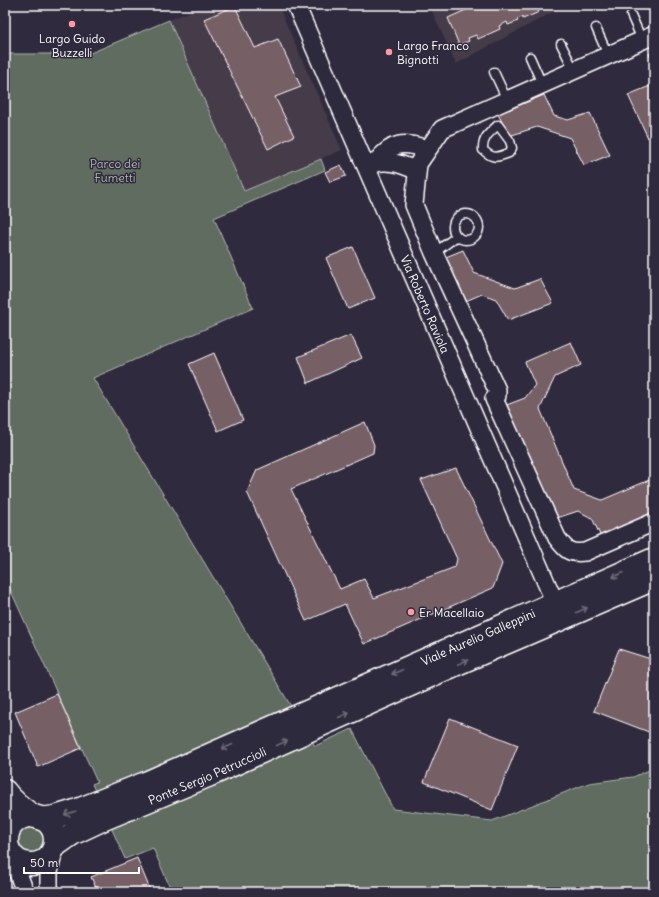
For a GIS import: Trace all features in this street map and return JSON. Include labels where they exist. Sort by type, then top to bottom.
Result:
[{"type":"street","name":"Via Roberto Raviola","points":[[296,5],[371,164],[403,252],[555,603]]},
{"type":"street","points":[[648,37],[542,84],[498,112],[442,129],[418,164],[414,205],[434,253],[497,390],[497,396],[494,399],[557,538],[566,550],[576,553],[585,552],[654,522]]},
{"type":"street","points":[[371,164],[385,151],[401,144],[428,149]]},
{"type":"street","points":[[371,164],[390,162],[403,164],[417,171]]},
{"type":"street","name":"Viale Aurelio Galleppini","points":[[305,722],[555,603],[654,559]]},
{"type":"street","name":"Viale Aurelio Galleppini","points":[[305,722],[459,663],[654,579]]},
{"type":"street","name":"Ponte Sergio Petruccioli","points":[[101,811],[155,779],[305,722]]},
{"type":"street","points":[[5,791],[24,810],[48,823],[53,830],[55,846],[49,872],[49,892]]},
{"type":"street","points":[[25,892],[8,843],[9,832],[17,822],[22,818],[38,818],[101,811]]},
{"type":"street","points":[[8,843],[16,858],[22,862],[31,864],[39,863],[52,853],[55,846],[101,811]]},
{"type":"lane","points":[[632,15],[648,37]]},
{"type":"lane","points":[[596,28],[608,55]]},
{"type":"lane","points":[[561,44],[574,70]]},
{"type":"lane","points":[[530,57],[542,84]]},
{"type":"lane","points":[[494,72],[498,112]]},
{"type":"lane","points":[[434,253],[457,236]]},
{"type":"shaded area","points":[[206,5],[278,5],[342,150],[244,191],[169,20]]},
{"type":"shaded area","points":[[429,5],[566,5],[456,64]]},
{"type":"green space","name":"Parco dei Fumetti","points":[[169,20],[244,191],[321,159],[325,170],[214,218],[253,308],[93,378],[315,746],[352,729],[393,809],[492,821],[589,783],[633,777],[654,768],[654,892],[172,892],[153,848],[125,859],[92,784],[97,782],[5,576],[5,54],[88,54]]},
{"type":"green space","points":[[29,825],[35,825],[45,832],[48,841],[47,847],[41,854],[35,857],[29,857],[19,850],[16,844],[16,838],[23,828]]},
{"type":"building","points":[[477,5],[536,5],[539,12],[523,19],[522,17],[517,19],[518,21],[508,25],[507,22],[499,26],[500,29],[478,39],[476,35],[468,38],[469,41],[459,45],[448,18]]},
{"type":"building","points":[[235,6],[255,48],[278,39],[301,87],[275,97],[294,136],[268,149],[204,19]]},
{"type":"building","points":[[654,52],[654,67],[649,54]]},
{"type":"building","points":[[654,73],[654,136],[648,138],[628,95],[650,86]]},
{"type":"building","points":[[544,95],[554,116],[568,120],[590,113],[610,155],[584,165],[570,138],[537,127],[509,136],[498,114]]},
{"type":"building","points":[[341,165],[346,176],[330,182],[325,172]]},
{"type":"building","points":[[353,247],[375,298],[348,309],[326,258]]},
{"type":"building","points":[[463,250],[474,273],[515,288],[540,279],[553,303],[508,320],[496,299],[482,294],[461,303],[441,259]]},
{"type":"building","points":[[351,335],[362,358],[308,383],[298,357]]},
{"type":"building","points":[[571,342],[581,365],[555,377],[540,409],[574,490],[602,500],[654,478],[654,516],[601,537],[592,518],[578,511],[554,519],[504,406],[525,398],[535,385],[525,362]]},
{"type":"building","points":[[214,353],[243,420],[218,431],[189,364]]},
{"type":"building","points":[[365,422],[374,445],[373,453],[291,489],[340,589],[364,579],[374,598],[455,567],[457,559],[421,480],[456,468],[502,564],[493,588],[364,644],[345,604],[306,621],[247,492],[257,470]]},
{"type":"building","points":[[619,649],[654,660],[654,734],[594,711]]},
{"type":"building","points":[[57,694],[81,748],[38,767],[15,712]]},
{"type":"building","points":[[450,718],[518,745],[492,810],[424,782]]},
{"type":"building","points":[[137,858],[151,892],[98,892],[91,877]]},
{"type":"place","name":"Largo Guido Buzzelli","points":[[72,24]]},
{"type":"place","name":"Largo Franco Bignotti","points":[[389,52]]},
{"type":"place","name":"Er Macellaio","points":[[411,612]]}]
